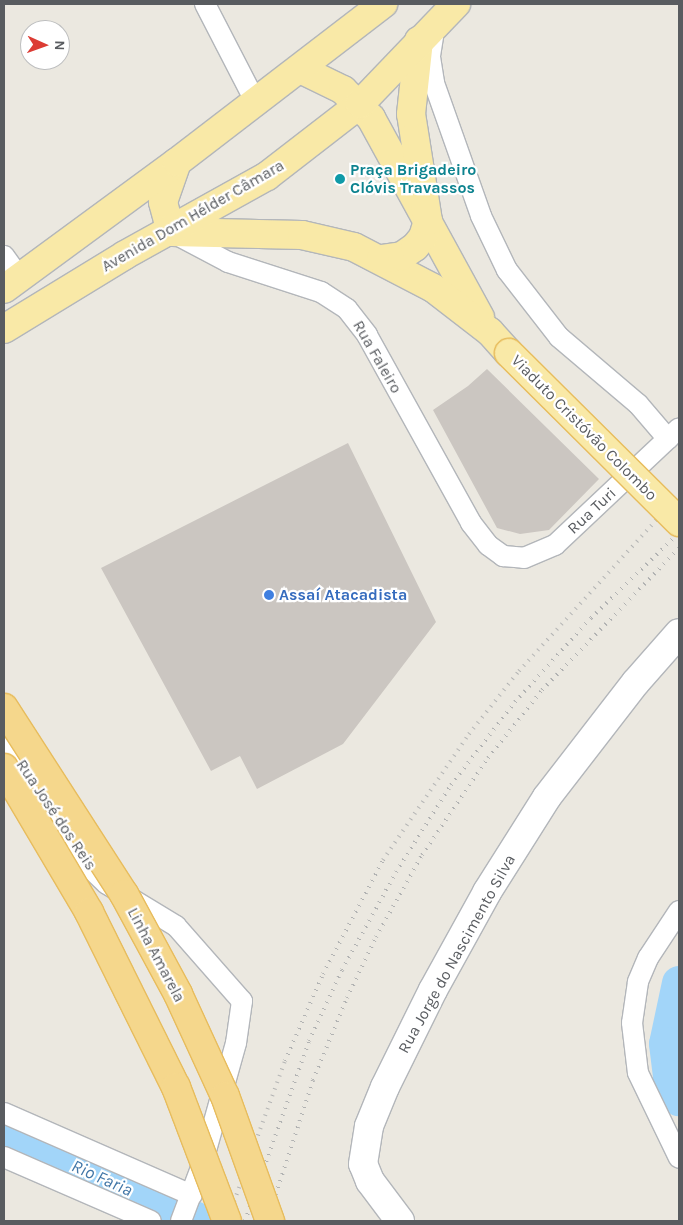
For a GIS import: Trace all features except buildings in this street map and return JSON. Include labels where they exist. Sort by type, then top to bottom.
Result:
[{"type":"highway","name":"Linha Amarela","points":[[4,708],[124,894],[178,994],[225,1096],[270,1221]]},
{"type":"highway","points":[[4,768],[89,912],[176,1086],[227,1221]]},
{"type":"main road","points":[[9,274],[177,162],[384,4]]},
{"type":"main road","name":"Avenida Dom Hélder Câmara","points":[[4,329],[125,255],[171,232],[267,176],[360,104],[427,31],[456,4]]},
{"type":"main road","points":[[381,259],[402,256],[415,247],[423,237],[428,222],[411,114],[427,31]]},
{"type":"main road","points":[[300,69],[332,83],[360,104],[381,134],[490,332]]},
{"type":"main road","points":[[177,162],[163,202],[171,232],[302,235],[340,243],[381,259],[433,288],[490,332]]},
{"type":"main road","name":"Viaduto Cristóvão Colombo","points":[[490,332],[679,522]]},
{"type":"street","points":[[205,4],[255,101]]},
{"type":"street","points":[[427,31],[434,83],[481,216],[506,270],[559,337],[674,433]]},
{"type":"street","name":"Rua Faleiro","points":[[171,232],[228,262],[321,292],[347,309],[367,336],[470,523],[496,551],[516,559]]},
{"type":"street","name":"Rua Turi","points":[[516,559],[542,552],[555,545],[674,433]]},
{"type":"street","name":"Rua Jorge do Nascimento Silva","points":[[400,1221],[370,1181],[363,1164],[369,1126],[385,1087],[433,990],[487,892],[547,797],[636,682],[677,637]]},
{"type":"street","name":"Rua José dos Reis","points":[[4,737],[85,863],[108,884],[176,926],[240,996],[243,1007],[239,1029],[213,1124],[187,1208]]},
{"type":"street","points":[[679,911],[648,958],[638,982],[632,1023],[638,1072],[679,1158]]},
{"type":"street","points":[[4,1113],[187,1208]]},
{"type":"street","points":[[4,1157],[151,1221]]},
{"type":"waterway","points":[[679,983],[666,1044],[670,1077],[679,1099]]},
{"type":"waterway","name":"Rio Faria","points":[[4,1134],[201,1221]]},
{"type":"railway","points":[[227,1221],[285,1061],[323,974],[383,860],[469,734],[519,671],[679,495]]},
{"type":"railway","points":[[245,1221],[309,1041],[342,970],[396,872],[451,785],[515,702],[591,618],[679,533]]},
{"type":"railway","points":[[267,1221],[313,1080],[347,998],[376,937],[422,855],[488,758],[542,690],[679,548]]},
{"type":"place","name":"Praça Brigadeiro Clóvis Travassos","points":[[340,179]]},
{"type":"place","name":"Assaí Atacadista","points":[[269,595]]}]
